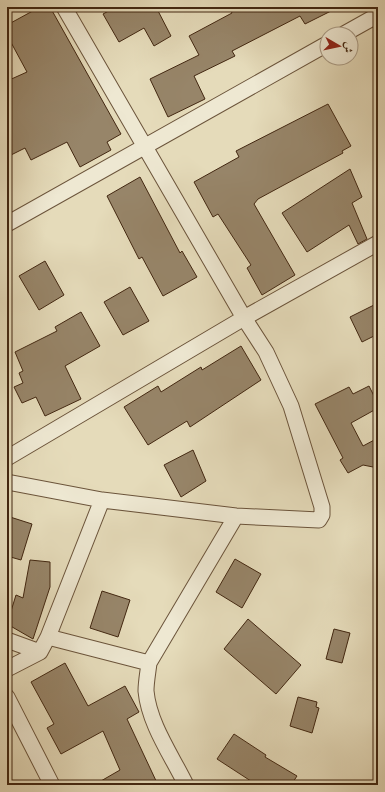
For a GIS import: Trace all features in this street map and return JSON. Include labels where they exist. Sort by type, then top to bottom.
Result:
[{"type":"street","points":[[7,482],[102,500],[236,516],[319,520],[322,515],[322,507],[291,406],[266,352],[244,318],[64,7]]},
{"type":"street","points":[[358,26],[378,15]]},
{"type":"street","points":[[7,224],[319,48]]},
{"type":"street","points":[[7,458],[244,318],[378,243]]},
{"type":"street","points":[[7,669],[40,652],[48,637],[102,500]]},
{"type":"street","points":[[186,785],[158,730],[149,706],[146,690],[149,663],[236,516]]},
{"type":"street","points":[[48,637],[149,663]]},
{"type":"street","points":[[7,640],[40,652]]},
{"type":"street","points":[[7,697],[52,785]]},
{"type":"building","points":[[40,7],[50,7],[121,134],[107,142],[111,150],[80,167],[67,142],[31,160],[25,148],[7,157],[7,81],[27,72],[7,35],[7,25]]},
{"type":"building","points":[[116,7],[156,7],[171,36],[154,46],[144,28],[119,42],[103,14]]},
{"type":"building","points":[[229,7],[339,7],[305,24],[300,16],[232,51],[235,56],[194,76],[205,99],[168,117],[150,79],[199,55],[189,36],[232,13]]},
{"type":"building","points":[[328,104],[351,146],[342,151],[343,153],[258,199],[254,204],[295,275],[262,295],[247,268],[251,265],[218,214],[213,217],[194,182],[239,157],[236,151]]},
{"type":"building","points":[[350,169],[362,197],[352,203],[367,239],[358,244],[349,225],[307,252],[282,213]]},
{"type":"building","points":[[140,177],[180,253],[182,251],[197,277],[163,296],[142,257],[139,259],[107,196]]},
{"type":"building","points":[[45,261],[64,295],[39,310],[19,276]]},
{"type":"building","points":[[130,287],[149,321],[123,335],[104,302]]},
{"type":"building","points":[[378,303],[378,334],[362,342],[350,317]]},
{"type":"building","points":[[81,312],[100,346],[65,366],[81,399],[45,416],[36,397],[22,403],[14,387],[23,383],[19,373],[23,371],[15,352],[57,331],[55,327]]},
{"type":"building","points":[[241,346],[261,380],[190,427],[187,421],[148,445],[124,407],[158,386],[161,392],[201,367],[202,370]]},
{"type":"building","points":[[369,386],[378,404],[378,408],[351,423],[363,446],[378,438],[378,468],[363,465],[348,473],[340,460],[343,458],[315,404],[349,387],[353,394]]},
{"type":"building","points":[[193,450],[206,481],[181,497],[164,465]]},
{"type":"building","points":[[7,516],[32,524],[21,560],[7,556]]},
{"type":"building","points":[[235,559],[261,574],[242,608],[216,592]]},
{"type":"building","points":[[30,560],[50,562],[50,587],[33,639],[7,624],[16,595],[23,598]]},
{"type":"building","points":[[102,591],[130,600],[118,637],[90,628]]},
{"type":"building","points":[[248,619],[301,665],[276,694],[224,649]]},
{"type":"building","points":[[334,629],[350,633],[342,663],[326,659]]},
{"type":"building","points":[[65,663],[88,706],[125,686],[139,712],[127,719],[158,785],[94,785],[120,770],[103,731],[61,754],[47,728],[54,724],[31,682]]},
{"type":"building","points":[[298,697],[317,702],[316,707],[319,708],[312,733],[290,726]]},
{"type":"building","points":[[234,734],[266,755],[265,757],[297,776],[291,785],[257,785],[217,759]]}]
